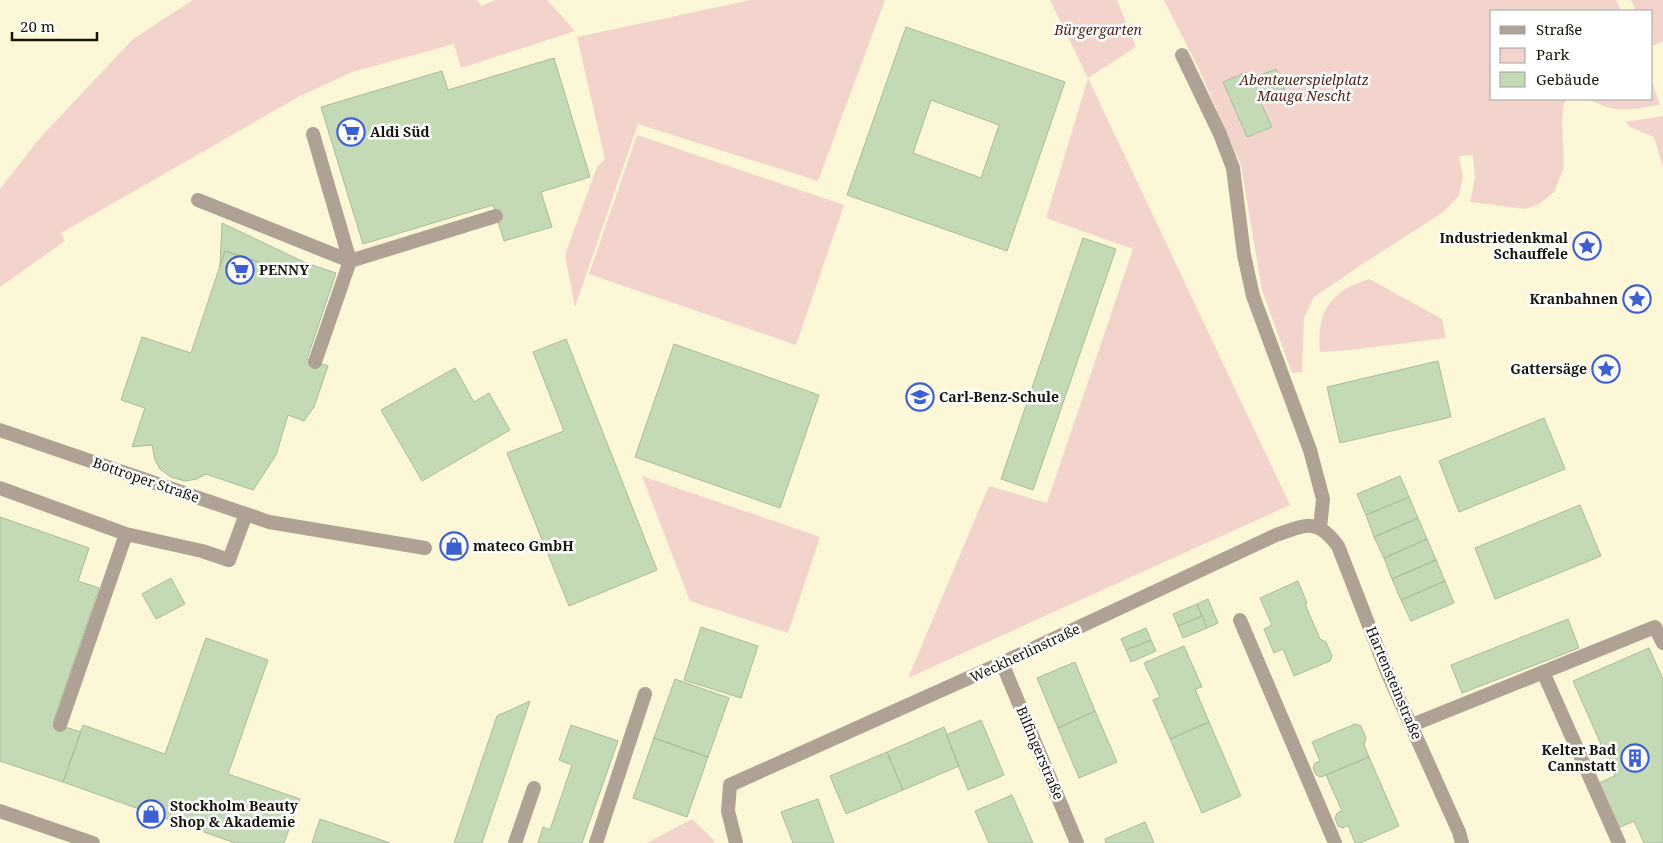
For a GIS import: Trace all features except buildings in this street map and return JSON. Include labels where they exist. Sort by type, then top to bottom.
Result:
[{"type":"street","points":[[1182,56],[1237,167],[1244,255],[1253,296],[1310,450],[1323,499],[1320,528]]},
{"type":"street","points":[[313,134],[350,261],[315,362]]},
{"type":"street","points":[[198,200],[350,261],[496,216]]},
{"type":"street","name":"Bottroper Straße","points":[[0,430],[269,522],[425,548]]},
{"type":"street","points":[[0,488],[126,534],[202,551],[229,560],[246,514]]},
{"type":"street","name":"Weckherlinstraße","points":[[736,843],[728,811],[730,785],[1002,664],[1276,536],[1306,525],[1320,528]]},
{"type":"street","name":"Hartensteinstraße","points":[[1320,528],[1329,533],[1338,546],[1387,672],[1459,832],[1462,843]]},
{"type":"street","points":[[60,725],[126,534]]},
{"type":"street","points":[[1240,620],[1335,843]]},
{"type":"street","points":[[1412,726],[1656,627],[1663,643]]},
{"type":"street","name":"Bilfingerstraße","points":[[1002,664],[1077,843]]},
{"type":"street","points":[[1543,672],[1619,843]]},
{"type":"street","points":[[596,843],[645,694]]},
{"type":"street","points":[[515,843],[534,788]]},
{"type":"street","points":[[0,811],[93,843]]},
{"type":"green space","points":[[193,0],[477,0],[481,6],[496,0],[547,0],[575,31],[461,68],[454,44],[352,72],[300,96],[61,233],[65,241],[0,287],[0,189],[40,138],[133,39]]},
{"type":"green space","points":[[751,0],[885,0],[818,181],[638,124],[575,307],[565,255],[597,167],[605,159],[577,37]]},
{"type":"green space","name":"Bürgergarten","points":[[1050,0],[1117,0],[1136,47],[1088,78]]},
{"type":"green space","name":"Abenteuerspielplatz Mauga Nescht","points":[[1164,0],[1616,0],[1621,10],[1490,10],[1490,100],[1567,100],[1564,103],[1562,120],[1564,167],[1554,192],[1539,204],[1525,209],[1470,202],[1475,178],[1473,155],[1459,156],[1463,177],[1459,196],[1442,213],[1314,297],[1304,318],[1302,372],[1292,373],[1262,290],[1241,165],[1199,69]]},
{"type":"green space","points":[[1631,0],[1663,0],[1663,41],[1653,46],[1653,10],[1636,10]]},
{"type":"green space","points":[[1088,78],[1290,505],[908,678],[989,486],[1047,503],[1133,249],[1046,218]]},
{"type":"green space","points":[[1653,85],[1660,105],[1624,110],[1599,104],[1591,100],[1653,100]]},
{"type":"green space","points":[[1663,116],[1663,167],[1654,137],[1630,127],[1626,122]]},
{"type":"green space","points":[[637,135],[844,205],[796,345],[589,274]]},
{"type":"green space","points":[[1369,279],[1442,319],[1446,338],[1320,352],[1321,325],[1330,303],[1347,288]]},
{"type":"green space","points":[[642,476],[820,537],[788,633],[690,601]]},
{"type":"green space","points":[[692,819],[713,839],[714,843],[647,843]]},
{"type":"place","name":"Aldi Süd","points":[[351,132]]},
{"type":"place","name":"Industriedenkmal Schauffele","points":[[1587,246]]},
{"type":"place","name":"PENNY","points":[[240,270]]},
{"type":"place","name":"Kranbahnen","points":[[1637,299]]},
{"type":"place","name":"Gattersäge","points":[[1606,369]]},
{"type":"place","name":"Carl-Benz-Schule","points":[[920,397]]},
{"type":"place","name":"mateco GmbH","points":[[454,546]]},
{"type":"place","name":"Kelter Bad Cannstatt","points":[[1635,758]]},
{"type":"place","name":"Stockholm Beauty Shop & Akademie","points":[[151,814]]}]
